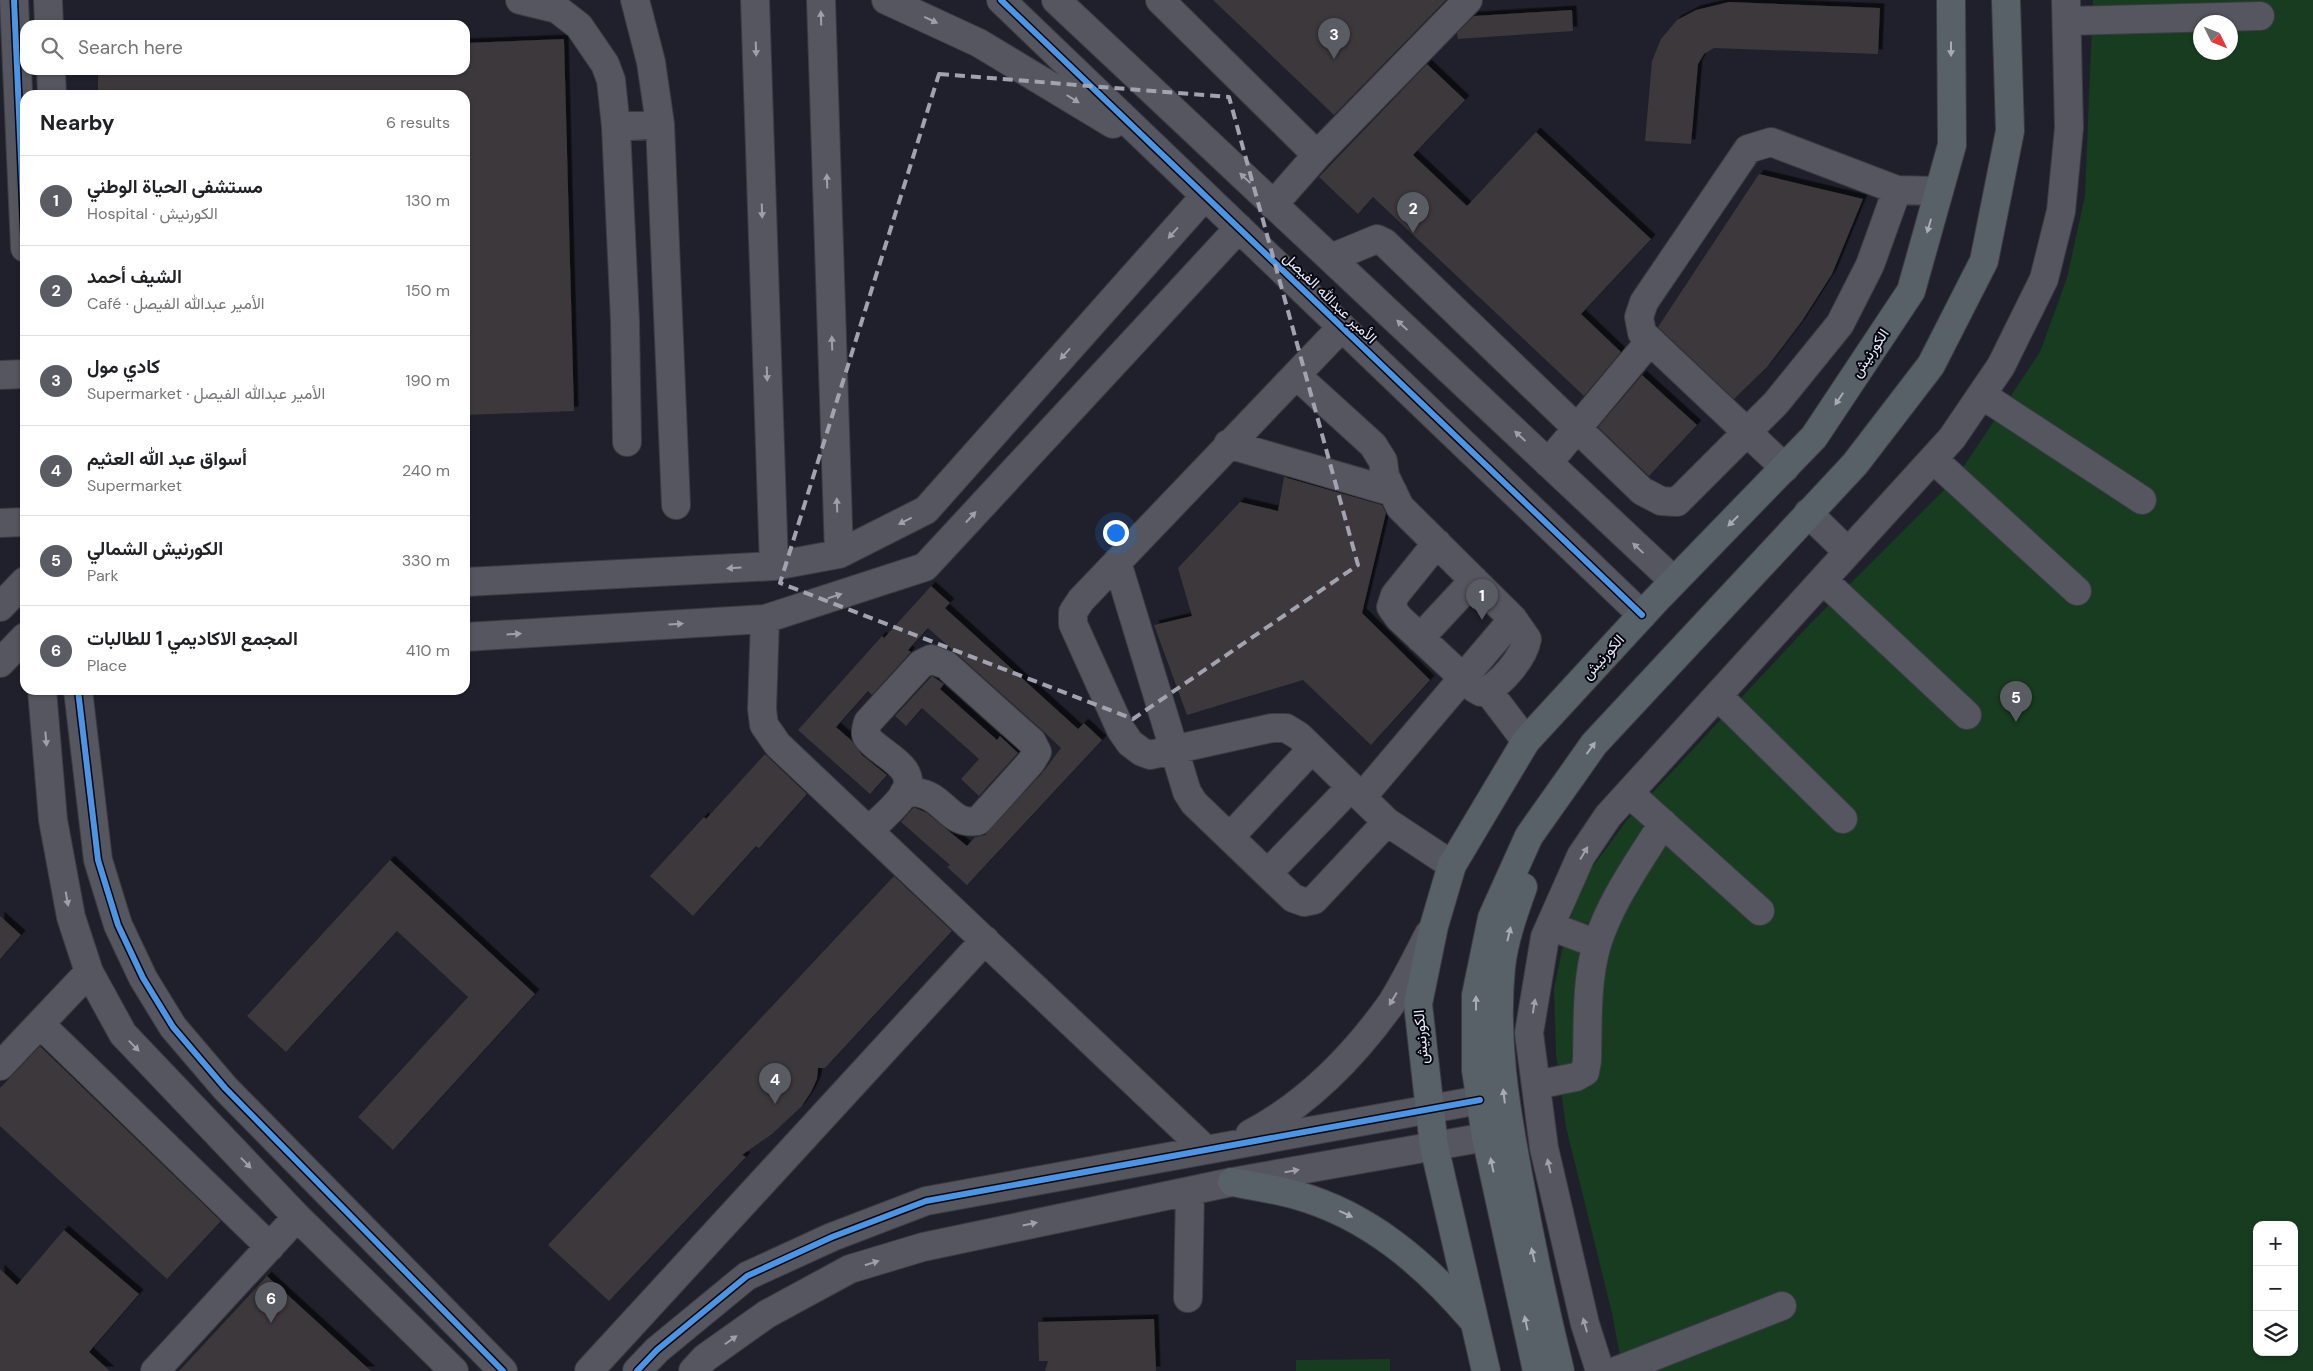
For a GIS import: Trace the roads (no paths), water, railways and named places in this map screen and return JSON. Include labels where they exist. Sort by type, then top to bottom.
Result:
[{"type":"main road","name":"الكورنيش","points":[[1486,1371],[1434,1146],[1428,1110],[1418,1004],[1434,926],[1452,865],[1526,741],[1674,581],[1814,437],[1911,291],[1952,145],[1951,0]]},
{"type":"main road","points":[[1537,1371],[1486,1136],[1476,1070],[1476,995],[1492,918],[1529,836],[1594,744],[1854,464],[1931,365],[1984,261],[2010,131],[2006,0]]},
{"type":"main road","points":[[1560,1371],[1531,1249],[1503,1096],[1499,1022],[1502,966],[1513,915],[1535,852],[1568,782]]},
{"type":"main road","points":[[1232,1182],[1296,1195],[1348,1214],[1385,1238],[1419,1264],[1445,1288],[1474,1321]]},
{"type":"street","points":[[14,0],[9,98],[20,201]]},
{"type":"street","points":[[48,0],[49,20]]},
{"type":"street","points":[[520,0],[557,9],[579,26],[605,64],[611,80],[616,127],[625,321],[627,442]]},
{"type":"street","points":[[635,0],[651,62],[660,124],[676,505]]},
{"type":"street","points":[[755,0],[774,566]]},
{"type":"street","points":[[821,0],[839,554]]},
{"type":"street","points":[[886,0],[979,43],[1161,153]]},
{"type":"street","name":"الأمير عبدالله الفيصل","points":[[1001,0],[1642,615]]},
{"type":"street","name":"الأمير عبدالله الفيصل","points":[[1056,0],[1674,581]]},
{"type":"street","points":[[1160,0],[1317,155]]},
{"type":"street","points":[[1274,204],[1317,155],[1468,0]]},
{"type":"street","points":[[1600,1371],[1585,1324],[1544,1148],[1530,1034],[1545,937],[1581,856],[1608,816],[1952,438],[2002,366],[2044,278],[2061,211],[2069,128],[2066,10],[2260,16]]},
{"type":"street","points":[[51,75],[52,90]]},
{"type":"street","points":[[616,127],[660,124]]},
{"type":"street","points":[[1785,468],[1642,333],[1639,318],[1644,302],[1748,149],[1772,142],[1897,190],[1939,191]]},
{"type":"street","points":[[1331,258],[1378,240],[1384,243],[1642,491],[1660,501],[1676,502],[1776,403],[1840,324],[1870,264],[1897,190]]},
{"type":"street","points":[[470,582],[774,566],[839,554],[926,510],[1205,196]]},
{"type":"street","points":[[470,637],[765,619],[925,567],[1239,228]]},
{"type":"street","points":[[625,321],[668,320]]},
{"type":"street","points":[[1342,327],[1228,444],[1081,600],[1073,612],[1073,624],[1120,730],[1142,752],[1150,755],[1272,728],[1286,728],[1312,749],[1387,822],[1452,865]]},
{"type":"street","points":[[1548,463],[1650,341]]},
{"type":"street","points":[[0,375],[20,374]]},
{"type":"street","points":[[1296,375],[1373,445],[1383,461],[1385,476],[1400,507],[1437,543],[1513,620],[1526,639],[1525,650],[1519,659],[1488,691],[1481,692],[1464,679],[1420,638],[1392,607],[1395,595],[1437,543]]},
{"type":"street","points":[[1982,395],[2142,500]]},
{"type":"street","points":[[1228,444],[1393,492]]},
{"type":"street","points":[[1933,459],[2077,591]]},
{"type":"street","points":[[1808,513],[1848,552]]},
{"type":"street","points":[[0,523],[20,522]]},
{"type":"street","points":[[1117,562],[1187,792],[1194,803],[1294,898],[1304,902],[1314,900],[1387,822]]},
{"type":"street","points":[[1420,638],[1474,580]]},
{"type":"street","points":[[1823,580],[1967,715]]},
{"type":"street","points":[[0,607],[20,586]]},
{"type":"street","points":[[765,619],[762,709],[764,725],[778,745],[985,940],[1217,1148]]},
{"type":"street","points":[[1268,873],[1356,792],[1464,679],[1513,620]]},
{"type":"street","points":[[0,663],[20,641]]},
{"type":"street","points":[[869,831],[904,794],[907,780],[905,772],[867,737],[866,729],[868,722],[921,664],[932,659],[946,665],[1032,742],[1037,752],[1031,762],[978,821],[960,821],[928,796],[919,793],[904,794]]},
{"type":"street","points":[[1488,691],[1526,741]]},
{"type":"street","points":[[42,695],[53,820],[71,918],[89,972],[123,1034],[297,1217],[454,1371]]},
{"type":"street","points":[[79,695],[98,860],[118,925],[143,978],[174,1027],[225,1088],[503,1371]]},
{"type":"street","points":[[1718,696],[1843,819]]},
{"type":"street","points":[[1230,837],[1312,749]]},
{"type":"street","points":[[1629,793],[1760,912]]},
{"type":"street","points":[[1536,1085],[1576,1078],[1584,1072],[1587,1061],[1589,989],[1597,944],[1618,894],[1663,823]]},
{"type":"street","points":[[1217,1148],[1286,1114],[1315,1091],[1360,1044],[1392,1002],[1434,926]]},
{"type":"street","points":[[1550,926],[1597,944]]},
{"type":"street","points":[[589,1371],[985,940]]},
{"type":"street","points":[[0,1066],[89,972]]},
{"type":"street","points":[[40,1024],[270,1247]]},
{"type":"street","points":[[637,1371],[657,1350],[747,1276],[832,1237],[926,1201],[1480,1100]]},
{"type":"street","points":[[693,1371],[705,1358],[767,1314],[850,1269],[923,1247],[1232,1182],[1486,1136]]},
{"type":"street","points":[[1188,1298],[1190,1191]]},
{"type":"street","points":[[155,1371],[297,1217]]},
{"type":"street","points":[[1616,1371],[1782,1306]]},
{"type":"place","name":"كادي مول","points":[[1334,59]]},
{"type":"place","name":"الشيف أحمد","points":[[1413,233]]},
{"type":"place","name":"مستشفى الحياة الوطني","points":[[1482,620]]},
{"type":"place","name":"الكورنيش الشمالي","points":[[2016,722]]},
{"type":"place","name":"أسواق عبد الله العثيم","points":[[775,1104]]},
{"type":"place","name":"المجمع الاكاديمي 1 للطالبات","points":[[271,1323]]}]
